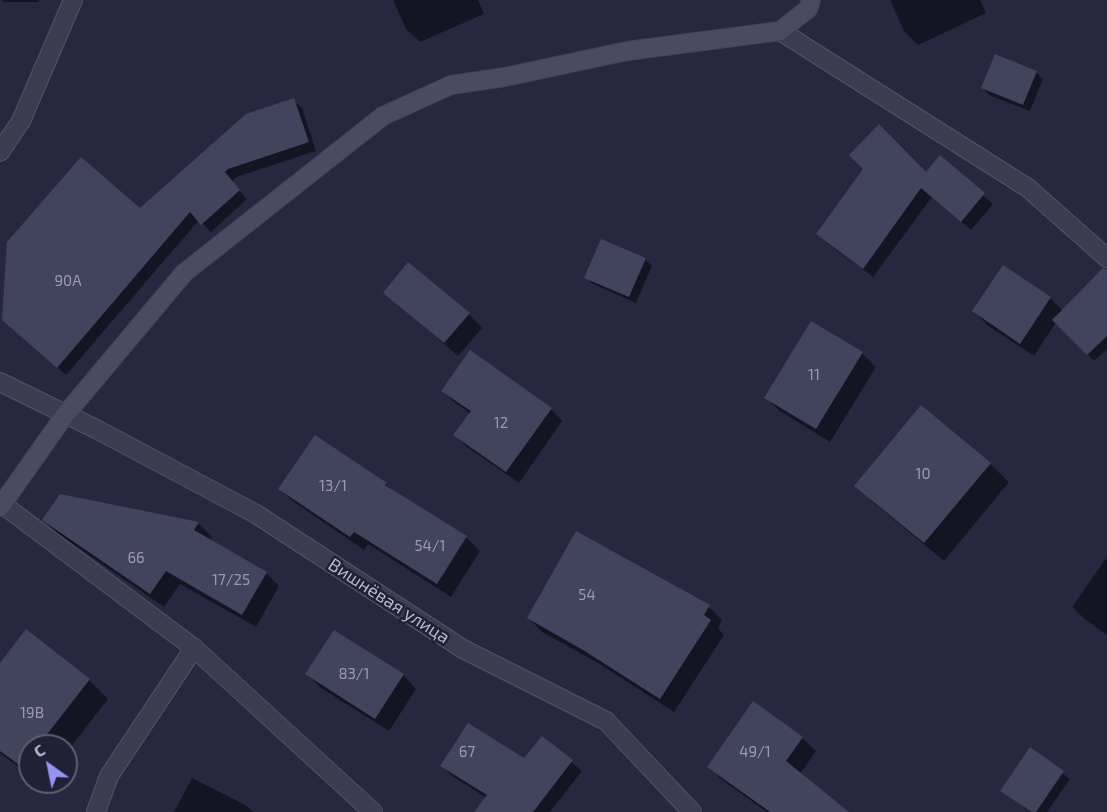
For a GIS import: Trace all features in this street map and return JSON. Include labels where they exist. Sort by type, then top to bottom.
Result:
[{"type":"street","points":[[0,152],[21,121],[73,0]]},
{"type":"street","points":[[374,812],[195,648],[1,505],[64,415],[184,273],[383,116],[450,85],[505,77],[627,51],[780,31],[808,9],[810,0]]},
{"type":"street","points":[[780,31],[1028,188],[1107,258]]},
{"type":"street","name":"Вишнёвая улица","points":[[0,382],[98,430],[256,514],[463,649],[606,721],[692,812]]},
{"type":"street","points":[[96,812],[109,776],[195,648]]},
{"type":"building","points":[[995,54],[1037,71],[1023,105],[981,88]]},
{"type":"building","points":[[294,98],[309,142],[228,169],[225,172],[240,190],[201,225],[190,212],[57,368],[2,320],[7,242],[81,157],[140,208],[246,114]]},
{"type":"building","points":[[879,124],[926,172],[940,155],[985,193],[961,222],[921,188],[863,269],[816,234],[863,169],[849,155]]},
{"type":"building","points":[[601,239],[646,258],[629,297],[584,278]]},
{"type":"building","points":[[408,262],[470,313],[444,343],[383,293]]},
{"type":"building","points":[[1003,265],[1051,297],[1020,344],[972,311]]},
{"type":"building","points":[[1103,268],[1107,269],[1107,336],[1087,355],[1052,320]]},
{"type":"building","points":[[811,321],[863,352],[816,429],[764,398]]},
{"type":"building","points":[[470,350],[552,408],[506,472],[453,435],[471,411],[441,391]]},
{"type":"building","points":[[921,405],[991,463],[924,543],[854,486]]},
{"type":"building","points":[[315,435],[387,483],[385,485],[467,536],[437,584],[354,532],[350,537],[278,489]]},
{"type":"building","points":[[60,494],[199,522],[194,530],[267,572],[242,615],[166,571],[150,594],[42,520]]},
{"type":"building","points":[[576,531],[710,605],[704,615],[711,620],[660,699],[527,618]]},
{"type":"building","points":[[26,629],[90,679],[47,734],[18,734],[18,764],[0,751],[0,663]]},
{"type":"building","points":[[334,630],[404,674],[375,719],[305,674]]},
{"type":"building","points":[[753,701],[803,737],[786,761],[849,812],[770,812],[707,767]]},
{"type":"building","points":[[468,723],[524,758],[542,736],[573,760],[533,812],[474,812],[487,795],[440,766]]},
{"type":"building","points":[[1030,747],[1064,771],[1036,812],[1032,812],[1000,791]]}]
